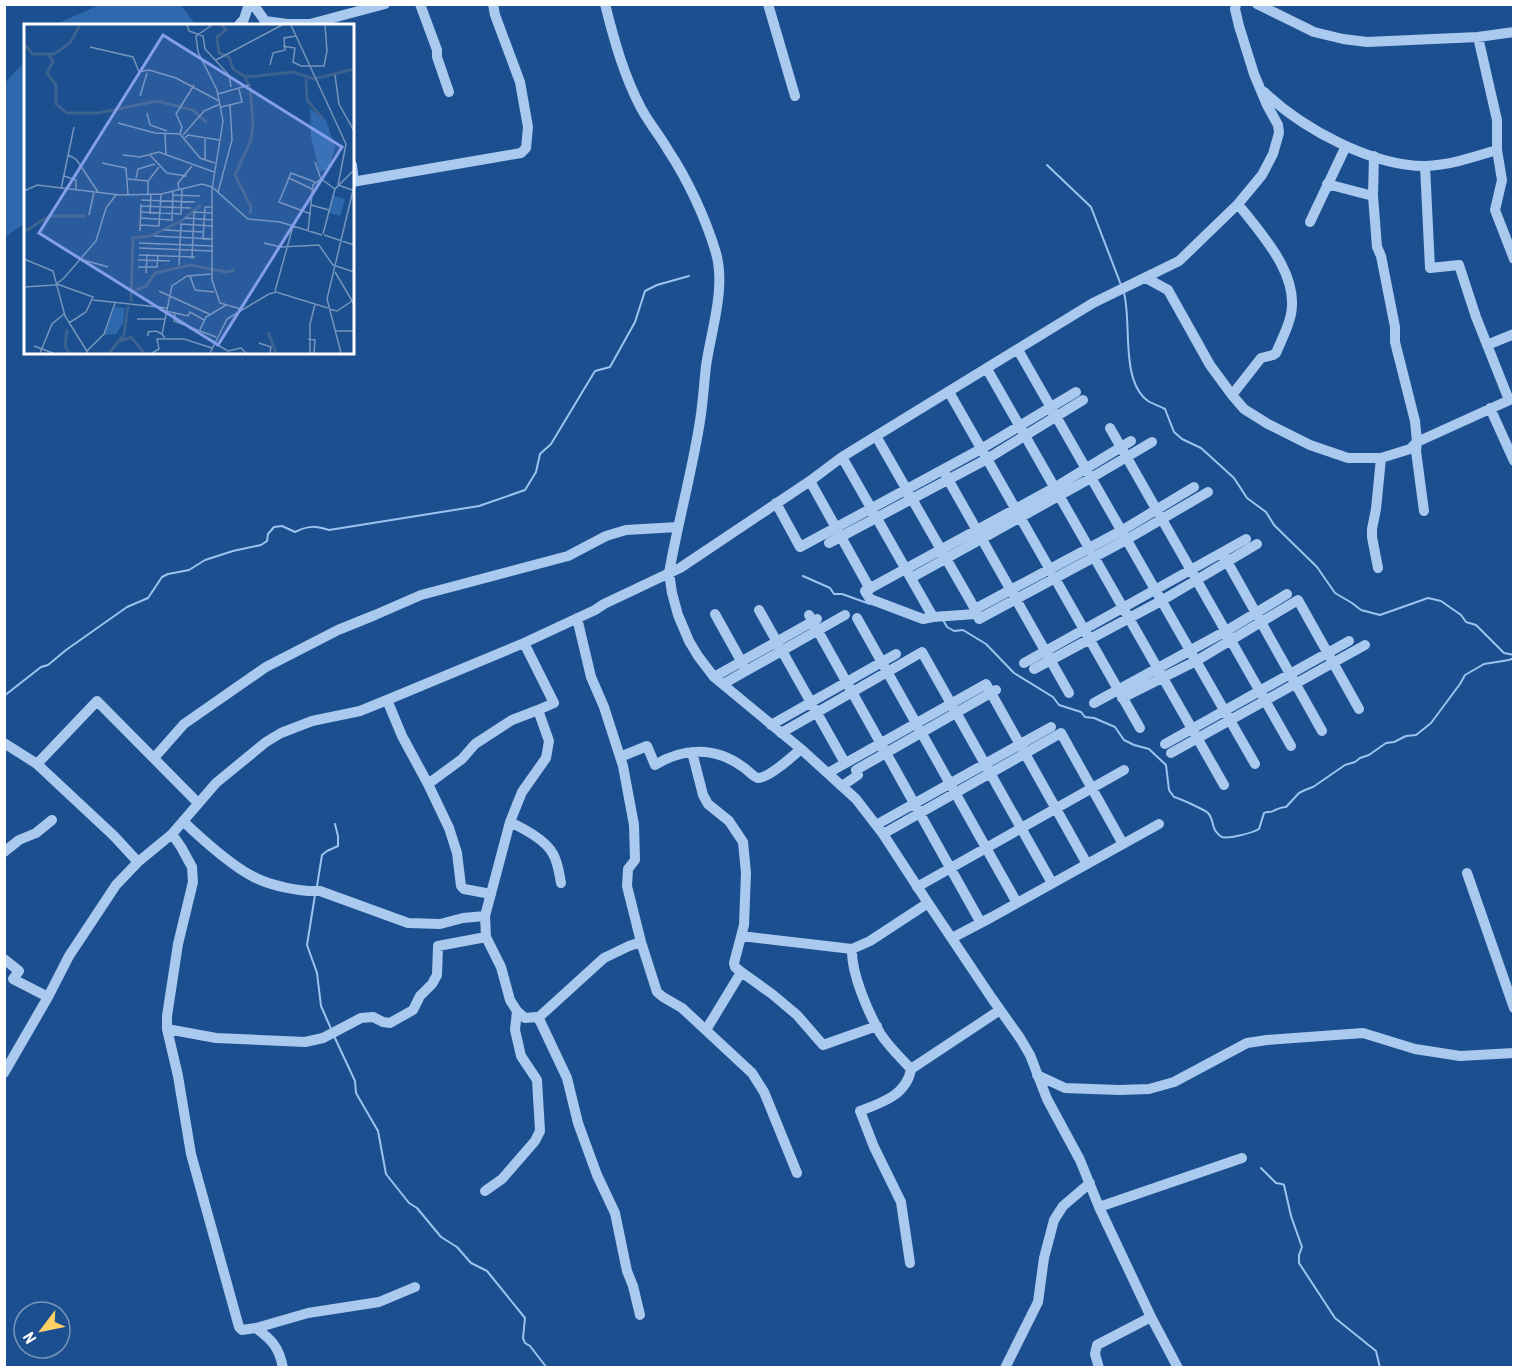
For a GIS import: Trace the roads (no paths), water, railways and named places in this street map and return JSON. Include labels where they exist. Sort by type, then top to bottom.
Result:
[{"type":"street","points":[[241,22],[251,4],[265,21]]},
{"type":"street","points":[[310,24],[336,21],[385,4]]},
{"type":"street","points":[[420,4],[449,92]]},
{"type":"street","points":[[354,182],[521,153],[526,148],[528,127],[520,82],[493,4]]},
{"type":"street","points":[[606,4],[629,84],[642,110],[670,152],[693,197],[708,229],[719,269],[718,297],[706,366],[700,421],[669,573],[678,615],[698,656],[718,680],[801,749],[856,799],[880,829],[927,903],[1020,1038],[1030,1055],[1047,1099],[1080,1160],[1099,1207],[1151,1317],[1178,1368]]},
{"type":"street","points":[[768,4],[795,96]]},
{"type":"street","points":[[4,1073],[69,956],[116,885],[138,862],[172,834],[216,783],[266,742],[281,733],[312,721],[360,711],[524,643],[680,568],[876,436],[1093,303],[1179,261],[1238,204],[1262,175],[1273,154],[1279,133],[1278,125],[1260,88],[1239,26],[1234,9],[1236,4]]},
{"type":"street","points":[[1257,4],[1314,32],[1367,42],[1478,38],[1514,32]]},
{"type":"street","points":[[241,22],[265,21],[282,24]]},
{"type":"street","points":[[1478,38],[1497,120],[1497,150],[1502,180],[1495,210],[1514,259]]},
{"type":"street","points":[[1260,88],[1294,117],[1346,146],[1374,156],[1425,166],[1450,163],[1497,150]]},
{"type":"street","points":[[1310,222],[1346,146]]},
{"type":"street","points":[[1374,156],[1372,196],[1377,247],[1381,256],[1395,327],[1395,342],[1415,421],[1416,451],[1424,511]]},
{"type":"street","points":[[1146,278],[1168,290],[1210,365],[1244,409],[1310,445],[1348,458],[1381,458],[1410,449],[1417,442],[1511,399],[1487,345],[1459,265],[1430,268],[1425,166]]},
{"type":"street","points":[[1327,184],[1372,196]]},
{"type":"street","points":[[1233,395],[1261,358],[1276,353],[1291,314],[1292,293],[1273,249],[1238,204]]},
{"type":"street","points":[[1487,345],[1514,333]]},
{"type":"street","points":[[1018,350],[1255,764]]},
{"type":"street","points":[[987,369],[1224,785]]},
{"type":"street","points":[[949,392],[1140,728]]},
{"type":"street","points":[[776,503],[800,547],[839,532],[984,454],[1080,396]]},
{"type":"street","points":[[1490,408],[1514,461]]},
{"type":"street","points":[[1110,428],[1291,746]]},
{"type":"street","points":[[876,436],[979,619],[1013,595],[1124,536],[1159,514],[1194,487]]},
{"type":"street","points":[[1124,453],[1131,441]]},
{"type":"street","points":[[976,612],[922,619],[870,599],[865,591],[909,574],[1124,453],[1152,442]]},
{"type":"street","points":[[842,457],[933,617]]},
{"type":"street","points":[[1378,568],[1372,528],[1381,458]]},
{"type":"street","points":[[945,475],[1069,693]]},
{"type":"street","points":[[810,481],[870,589]]},
{"type":"street","points":[[1159,514],[1208,492]]},
{"type":"street","points":[[154,758],[184,724],[266,667],[338,630],[421,595],[567,556],[606,536],[626,530],[678,527]]},
{"type":"street","points":[[829,543],[839,532]]},
{"type":"street","points":[[1087,634],[1129,618],[1161,601],[1246,539]]},
{"type":"street","points":[[1224,557],[1257,544]]},
{"type":"street","points":[[1224,557],[1322,731]]},
{"type":"street","points":[[1024,663],[1048,656],[1155,590],[1194,575]]},
{"type":"street","points":[[1258,618],[1287,594]]},
{"type":"street","points":[[1094,703],[1120,694],[1193,656],[1258,618],[1298,600],[1359,709]]},
{"type":"street","points":[[759,610],[845,763]]},
{"type":"street","points":[[715,614],[744,666]]},
{"type":"street","points":[[718,680],[779,646],[814,621],[845,615]]},
{"type":"street","points":[[577,618],[591,677],[604,707],[623,766],[634,825],[635,860],[628,869],[627,886],[657,992],[663,998],[682,1008],[752,1073],[765,1092],[797,1173]]},
{"type":"street","points":[[857,618],[1017,903]]},
{"type":"street","points":[[814,621],[981,923]]},
{"type":"street","points":[[1330,658],[1349,641]]},
{"type":"street","points":[[428,784],[462,759],[475,744],[512,720],[554,703],[524,643]]},
{"type":"street","points":[[1168,748],[1330,658],[1365,645]]},
{"type":"street","points":[[771,725],[811,702],[849,687],[884,667],[922,652],[1052,884]]},
{"type":"street","points":[[884,667],[896,654]]},
{"type":"street","points":[[1034,669],[1048,656]]},
{"type":"street","points":[[828,773],[845,763],[883,748],[919,728],[954,708],[986,684],[994,692],[1087,864]]},
{"type":"street","points":[[781,733],[817,713],[849,687]]},
{"type":"street","points":[[387,700],[402,736],[449,828],[457,854],[461,886],[464,889],[491,894]]},
{"type":"street","points":[[37,764],[97,701],[198,803]]},
{"type":"street","points":[[538,710],[549,741],[546,758],[522,792],[510,822],[485,916],[486,937],[501,967],[510,1000],[525,1018],[538,1018],[604,958],[641,942]]},
{"type":"street","points":[[1023,749],[1051,727]]},
{"type":"street","points":[[880,829],[1023,749],[1061,734],[1123,844]]},
{"type":"street","points":[[4,743],[37,764],[138,862]]},
{"type":"street","points":[[620,757],[647,746],[655,765],[665,759],[685,753],[710,751],[725,755],[759,778],[769,774],[801,749]]},
{"type":"street","points":[[842,786],[858,775],[856,770],[883,748]]},
{"type":"street","points":[[692,752],[703,795],[708,804],[729,821],[743,842],[746,873],[744,925],[734,963],[735,967],[797,1015],[823,1045],[877,1026]]},
{"type":"street","points":[[917,887],[1124,770]]},
{"type":"street","points":[[4,852],[19,840],[36,833],[52,820]]},
{"type":"street","points":[[183,821],[211,847],[253,877],[277,885],[317,891],[408,923],[440,924],[463,918],[485,916]]},
{"type":"street","points":[[510,822],[549,848],[554,856],[561,883]]},
{"type":"street","points":[[952,938],[1159,824]]},
{"type":"street","points":[[172,834],[192,867],[193,882],[178,944],[167,1029],[178,1076],[191,1154],[239,1327],[242,1330],[256,1328],[308,1313],[379,1302],[415,1287]]},
{"type":"street","points":[[1467,873],[1514,1008]]},
{"type":"street","points":[[741,936],[852,948],[870,941],[927,903]]},
{"type":"street","points":[[167,1029],[216,1038],[305,1042],[323,1038],[361,1018],[373,1017],[390,1023],[413,1010],[420,996],[432,984],[437,975],[438,946],[486,937]]},
{"type":"street","points":[[852,948],[852,958],[866,1003],[881,1035],[911,1069],[910,1078],[901,1090],[888,1100],[860,1111],[874,1147],[901,1202],[910,1263]]},
{"type":"street","points":[[4,959],[19,971],[13,979],[48,997]]},
{"type":"street","points":[[706,1030],[740,971]]},
{"type":"street","points":[[911,1069],[1000,1010]]},
{"type":"street","points":[[484,1191],[502,1179],[535,1141],[540,1131],[537,1080],[521,1056],[515,1030],[517,1011]]},
{"type":"street","points":[[538,1018],[567,1078],[578,1123],[597,1175],[615,1213],[627,1271],[640,1315]]},
{"type":"street","points":[[1037,1075],[1065,1088],[1149,1089],[1174,1082],[1247,1043],[1363,1033],[1415,1049],[1460,1056],[1514,1053]]},
{"type":"street","points":[[1099,1207],[1242,1158]]},
{"type":"street","points":[[1005,1368],[1038,1302],[1044,1258],[1054,1220],[1063,1206],[1090,1183]]},
{"type":"street","points":[[1099,1368],[1095,1354],[1097,1345],[1151,1317]]},
{"type":"street","points":[[256,1328],[272,1340],[283,1368]]},
{"type":"waterway","points":[[1047,165],[1091,207],[1121,285]]},
{"type":"waterway","points":[[4,696],[41,667],[48,665],[127,607],[148,598],[162,577],[189,570],[205,560],[261,545],[267,541],[268,534],[274,527],[282,526],[295,532],[312,527],[329,530],[479,506],[525,490],[536,472],[540,454],[551,444],[595,371],[610,367],[635,322],[645,291],[657,285],[689,276]]},
{"type":"waterway","points":[[1124,293],[1130,366],[1139,392],[1148,401],[1165,409],[1174,432],[1182,439],[1201,448],[1234,478],[1247,498],[1266,512],[1274,525],[1317,567],[1335,593],[1361,610],[1380,615],[1428,598],[1441,601],[1461,615],[1466,622],[1476,625],[1504,653],[1514,655]]},
{"type":"waterway","points":[[803,576],[830,588],[834,594],[842,594],[870,604]]},
{"type":"waterway","points":[[943,620],[947,627],[954,631],[963,630],[986,644],[1014,673],[1053,697],[1059,705],[1115,727],[1124,740],[1149,749],[1166,765],[1169,790],[1174,797],[1208,813],[1214,828],[1221,837],[1240,835],[1259,829],[1264,813],[1286,807],[1299,793],[1313,787],[1345,765],[1369,755],[1386,743],[1416,735],[1431,723],[1465,675],[1484,664],[1514,658]]},
{"type":"waterway","points":[[317,886],[322,855],[338,846],[335,824]]},
{"type":"waterway","points":[[315,895],[307,945],[317,973],[321,1006],[332,1031]]},
{"type":"waterway","points":[[334,1036],[355,1081],[356,1093],[378,1131],[386,1174],[441,1237],[457,1247],[471,1263],[487,1271],[525,1318],[523,1338],[525,1343],[547,1368]]},
{"type":"waterway","points":[[1261,1168],[1276,1183],[1284,1185],[1291,1216],[1302,1247],[1299,1263],[1335,1318],[1376,1351],[1380,1368]]}]
